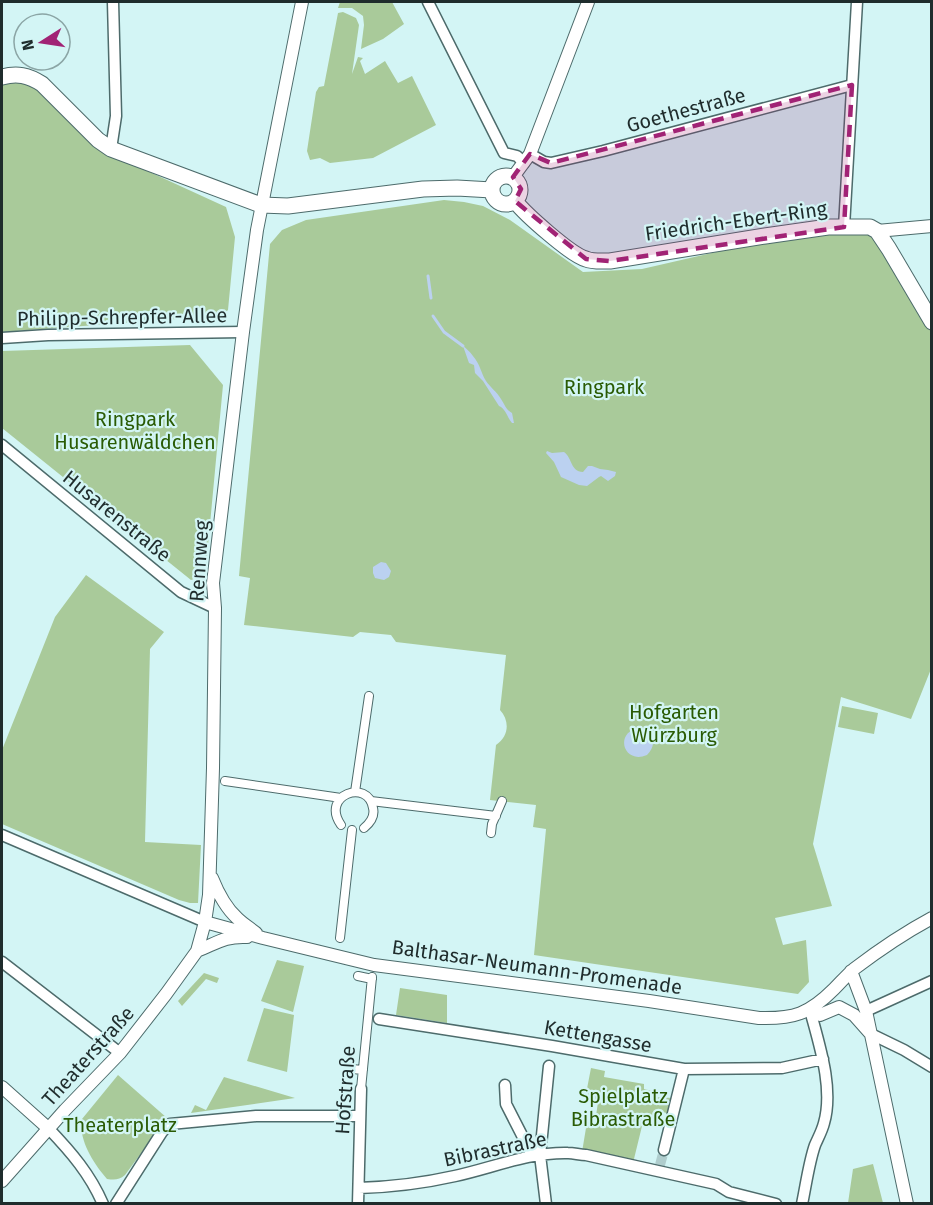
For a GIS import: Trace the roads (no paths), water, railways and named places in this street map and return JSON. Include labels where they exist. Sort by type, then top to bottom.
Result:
[{"type":"main road","points":[[2,77],[24,75],[33,78],[42,84],[98,140],[111,149]]},
{"type":"main road","name":"Friedrich-Ebert-Ring","points":[[111,149],[261,205],[288,206],[423,189],[492,190],[499,203],[509,204],[515,201],[522,210],[567,248],[586,260],[610,261],[828,227],[870,227],[877,231]]},
{"type":"main road","points":[[492,190],[499,177],[513,177],[520,189],[520,195],[515,201]]},
{"type":"main road","points":[[877,231],[932,322]]},
{"type":"street","points":[[111,149],[116,116],[113,2]]},
{"type":"street","name":"Rennweg","points":[[205,922],[209,895],[213,768],[215,608],[213,583],[243,332],[261,205],[302,2]]},
{"type":"street","name":"Goethestraße","points":[[428,2],[504,153],[544,162],[551,163],[614,148],[852,85]]},
{"type":"street","points":[[513,177],[527,158],[588,2]]},
{"type":"street","points":[[844,227],[857,2]]},
{"type":"street","points":[[877,231],[932,226]]},
{"type":"street","name":"Philipp-Schrepfer-Allee","points":[[2,338],[48,335],[243,332]]},
{"type":"street","name":"Husarenstraße","points":[[3,451],[181,592],[215,608]]},
{"type":"street","points":[[355,792],[369,696]]},
{"type":"street","points":[[225,781],[341,798]]},
{"type":"street","points":[[341,825],[337,819],[337,804],[348,793],[355,792],[367,796],[374,810],[369,824],[364,828]]},
{"type":"street","points":[[371,801],[478,810],[496,816]]},
{"type":"street","points":[[491,833],[492,824],[502,801]]},
{"type":"street","points":[[340,938],[352,830]]},
{"type":"street","points":[[2,834],[205,922]]},
{"type":"street","name":"Balthasar-Neumann-Promenade","points":[[210,874],[228,909],[261,937]]},
{"type":"street","points":[[802,1203],[814,1147],[824,1123],[827,1103],[823,1059],[810,1010],[851,971],[901,935],[932,918]]},
{"type":"street","name":"Balthasar-Neumann-Promenade","points":[[205,922],[381,966],[649,1001],[759,1018],[789,1017],[810,1010],[820,1015],[837,1007]]},
{"type":"street","name":"Theaterstraße","points":[[2,1181],[65,1110],[120,1053],[197,951],[205,922]]},
{"type":"street","points":[[197,951],[221,940],[261,937]]},
{"type":"street","points":[[2,962],[120,1053]]},
{"type":"street","points":[[851,971],[866,1011],[907,1203]]},
{"type":"street","name":"Hofstraße","points":[[358,976],[372,978],[373,1018],[363,1070],[358,1203]]},
{"type":"street","points":[[866,1011],[932,981]]},
{"type":"street","points":[[835,988],[832,996],[837,1007],[854,1016],[871,1034],[932,1067]]},
{"type":"street","name":"Kettengasse","points":[[373,1018],[684,1069],[782,1068],[823,1059]]},
{"type":"street","points":[[546,1203],[540,1155],[549,1066]]},
{"type":"street","points":[[352,1069],[363,1070]]},
{"type":"street","points":[[664,1149],[684,1069]]},
{"type":"street","points":[[505,1085],[506,1104],[530,1151],[540,1155]]},
{"type":"street","points":[[2,1087],[72,1152],[98,1191],[103,1203]]},
{"type":"street","points":[[116,1203],[162,1132],[170,1124],[256,1116],[360,1116]]},
{"type":"street","name":"Bibrastraße","points":[[359,1188],[453,1177],[540,1155],[568,1153],[659,1168],[716,1184],[729,1192],[776,1203]]},
{"type":"water","points":[[463,346],[479,365],[486,381],[512,413],[514,423],[475,373],[474,365],[469,363]]},
{"type":"water","points":[[547,451],[564,452],[579,471],[583,472],[588,466],[592,466],[616,472],[615,476],[608,481],[601,476],[587,486],[579,485],[561,477],[554,462],[546,453]]},
{"type":"water","points":[[381,562],[386,563],[391,571],[389,577],[384,580],[375,578],[373,573],[373,567]]},
{"type":"water","points":[[639,728],[649,733],[653,744],[647,755],[639,757],[627,752],[624,741],[626,735]]},
{"type":"waterway","points":[[428,276],[431,298]]},
{"type":"waterway","points":[[433,316],[444,332],[463,346]]},
{"type":"tunnel","points":[[660,1165],[664,1150]]},
{"type":"park label","name":"Ringpark","points":[[604,387]]},
{"type":"park label","name":"Ringpark Husarenwäldchen","points":[[135,430]]},
{"type":"park label","name":"Hofgarten Würzburg","points":[[674,724]]},
{"type":"park label","name":"Spielplatz Bibrastraße","points":[[623,1108]]},
{"type":"park label","name":"Theaterplatz","points":[[120,1125]]}]
